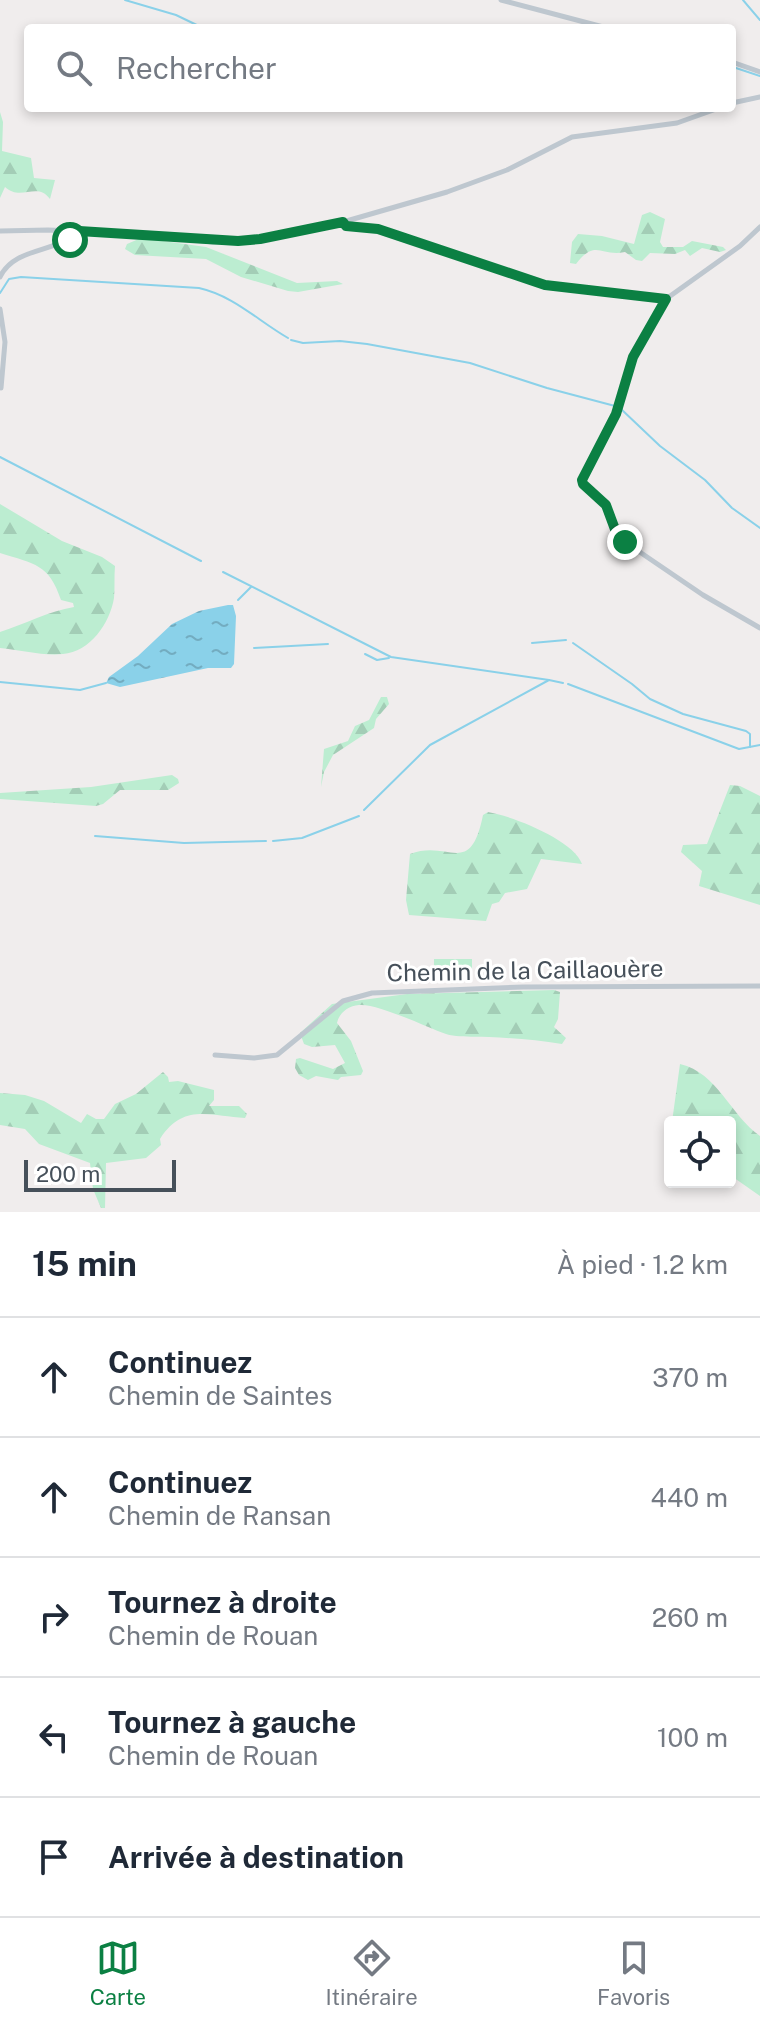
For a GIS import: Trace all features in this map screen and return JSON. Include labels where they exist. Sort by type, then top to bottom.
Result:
[{"type":"street","points":[[501,0],[592,24]]},
{"type":"street","points":[[736,63],[760,72]]},
{"type":"street","points":[[736,102],[760,97]]},
{"type":"street","points":[[0,231],[79,231],[238,241],[260,239],[343,222],[447,192],[507,170],[572,137],[677,123],[708,112]]},
{"type":"street","points":[[343,222],[352,228],[378,229],[545,285],[666,299]]},
{"type":"street","points":[[760,227],[740,246],[666,299],[633,357],[616,414],[584,476],[583,484],[606,505],[616,532],[625,542],[692,588],[760,628]]},
{"type":"street","points":[[0,277],[11,262],[70,240],[79,231]]},
{"type":"street","points":[[0,309],[5,360],[1,388]]},
{"type":"street","name":"Chemin de la Caillaouère","points":[[215,1055],[254,1058],[277,1055],[343,1001],[372,993],[511,988],[760,986]]},
{"type":"green space","points":[[0,112],[3,122],[2,151],[31,158],[34,178],[55,180],[50,199],[40,192],[17,193],[5,187],[0,198]]},
{"type":"green space","points":[[650,212],[665,219],[660,242],[663,247],[683,247],[692,241],[726,250],[720,252],[702,248],[690,256],[685,250],[675,254],[650,253],[642,261],[625,252],[594,250],[576,264],[570,263],[572,242],[578,234],[634,244],[642,215]]},
{"type":"green space","points":[[141,238],[206,247],[297,283],[337,281],[343,284],[288,291],[241,277],[206,259],[135,255],[125,249],[127,244]]},
{"type":"green space","points":[[0,504],[62,541],[102,557],[115,566],[112,608],[97,635],[82,648],[63,654],[40,654],[0,648],[0,632],[74,607],[73,603],[61,600],[46,572],[0,553]]},
{"type":"green space","points":[[381,697],[387,697],[389,704],[376,719],[374,728],[333,755],[324,772],[321,787],[324,749],[348,741],[355,726],[369,720]]},
{"type":"green space","points":[[172,775],[179,783],[168,790],[120,790],[96,806],[0,799],[0,793],[91,787]]},
{"type":"green space","points":[[730,785],[740,786],[760,796],[760,905],[699,886],[702,871],[681,852],[683,845],[707,844]]},
{"type":"green space","points":[[488,812],[512,818],[555,838],[577,855],[582,864],[541,859],[527,889],[505,893],[499,902],[492,904],[486,921],[409,915],[406,900],[410,854],[424,851],[464,852],[472,846],[483,815]]},
{"type":"green space","points":[[434,959],[472,959],[472,977],[434,978]]},
{"type":"green space","points":[[560,992],[558,1019],[554,1027],[566,1038],[562,1044],[451,1035],[389,1011],[359,1005],[345,1011],[337,1023],[351,1041],[363,1071],[361,1075],[338,1080],[316,1076],[308,1080],[299,1075],[295,1068],[296,1059],[300,1058],[333,1069],[345,1063],[335,1045],[312,1047],[304,1044],[300,1033],[332,1004],[407,994]]},
{"type":"green space","points":[[680,1064],[693,1069],[714,1085],[760,1136],[760,1196],[736,1179],[736,1116],[673,1116]]},
{"type":"green space","points":[[163,1072],[169,1082],[178,1081],[214,1090],[214,1100],[209,1106],[239,1106],[247,1114],[245,1118],[208,1114],[188,1116],[169,1128],[160,1139],[161,1145],[146,1158],[106,1163],[105,1208],[101,1208],[93,1189],[90,1163],[39,1144],[25,1129],[0,1125],[0,1093],[25,1095],[44,1101],[81,1123],[87,1114],[104,1119],[115,1104],[136,1094]]},
{"type":"water","points":[[233,605],[236,616],[234,664],[231,668],[208,668],[120,687],[106,683],[109,677],[138,656],[172,624],[199,611]]},
{"type":"waterway","points":[[125,0],[176,15],[195,24]]},
{"type":"waterway","points":[[743,0],[760,20]]},
{"type":"waterway","points":[[736,68],[760,76]]},
{"type":"waterway","points":[[0,293],[9,279],[21,277],[199,288],[234,303],[288,338]]},
{"type":"waterway","points":[[291,340],[367,344],[470,363],[615,406]]},
{"type":"waterway","points":[[621,409],[660,446],[705,480],[732,508],[760,528]]},
{"type":"waterway","points":[[0,457],[201,561]]},
{"type":"waterway","points":[[223,572],[391,657],[549,680]]},
{"type":"waterway","points":[[238,600],[251,587]]},
{"type":"waterway","points":[[532,643],[566,640]]},
{"type":"waterway","points":[[573,643],[650,699],[683,714],[746,731],[750,734],[750,747]]},
{"type":"waterway","points":[[254,648],[328,644]]},
{"type":"waterway","points":[[365,654],[377,660],[389,658]]},
{"type":"waterway","points":[[364,810],[430,745],[549,680],[563,683]]},
{"type":"waterway","points":[[0,682],[80,690],[106,683]]},
{"type":"waterway","points":[[568,684],[739,749],[760,745]]},
{"type":"waterway","points":[[273,841],[302,838],[359,816]]},
{"type":"waterway","points":[[95,836],[184,843],[266,841]]},
{"type":"route","points":[[70,240],[79,231],[195,241],[238,241],[343,222],[352,228],[378,229],[545,285],[666,299],[639,343],[616,414],[582,480],[606,505],[616,532],[625,542]]}]
